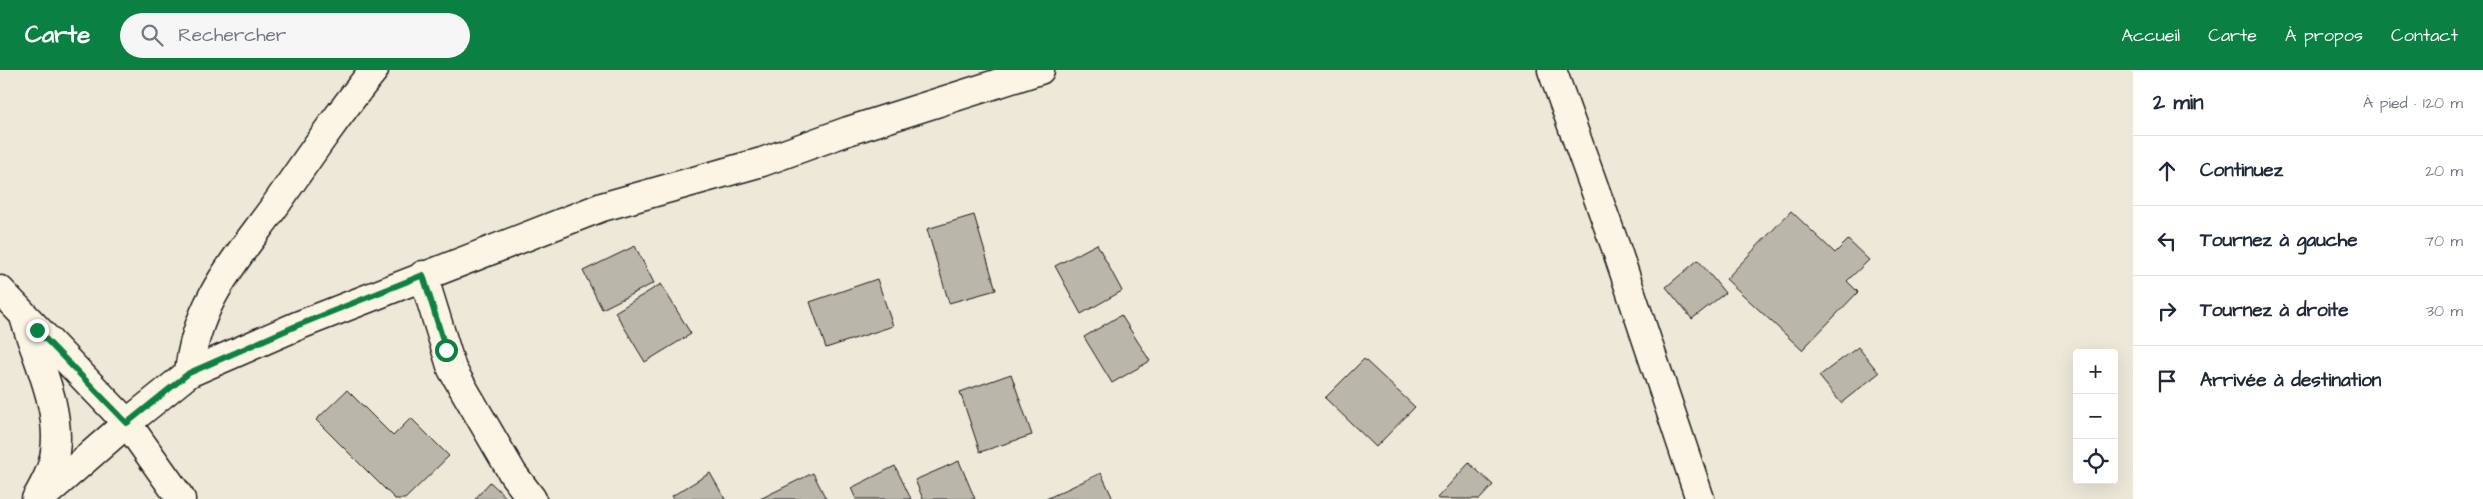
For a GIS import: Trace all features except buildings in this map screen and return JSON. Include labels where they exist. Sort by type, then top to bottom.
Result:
[{"type":"street","points":[[189,373],[192,345],[216,286],[338,113],[374,70]]},
{"type":"street","points":[[38,499],[189,373],[296,326],[423,275],[602,207],[762,162],[832,136],[1040,70]]},
{"type":"street","points":[[1552,70],[1609,229],[1700,499]]},
{"type":"street","points":[[423,275],[452,369],[513,474],[532,499]]},
{"type":"street","points":[[0,290],[127,423],[181,499]]},
{"type":"street","points":[[24,317],[55,416],[56,453],[48,478],[38,499]]},
{"type":"route","points":[[37,330],[127,423],[189,373],[296,326],[423,275],[446,350]]}]
